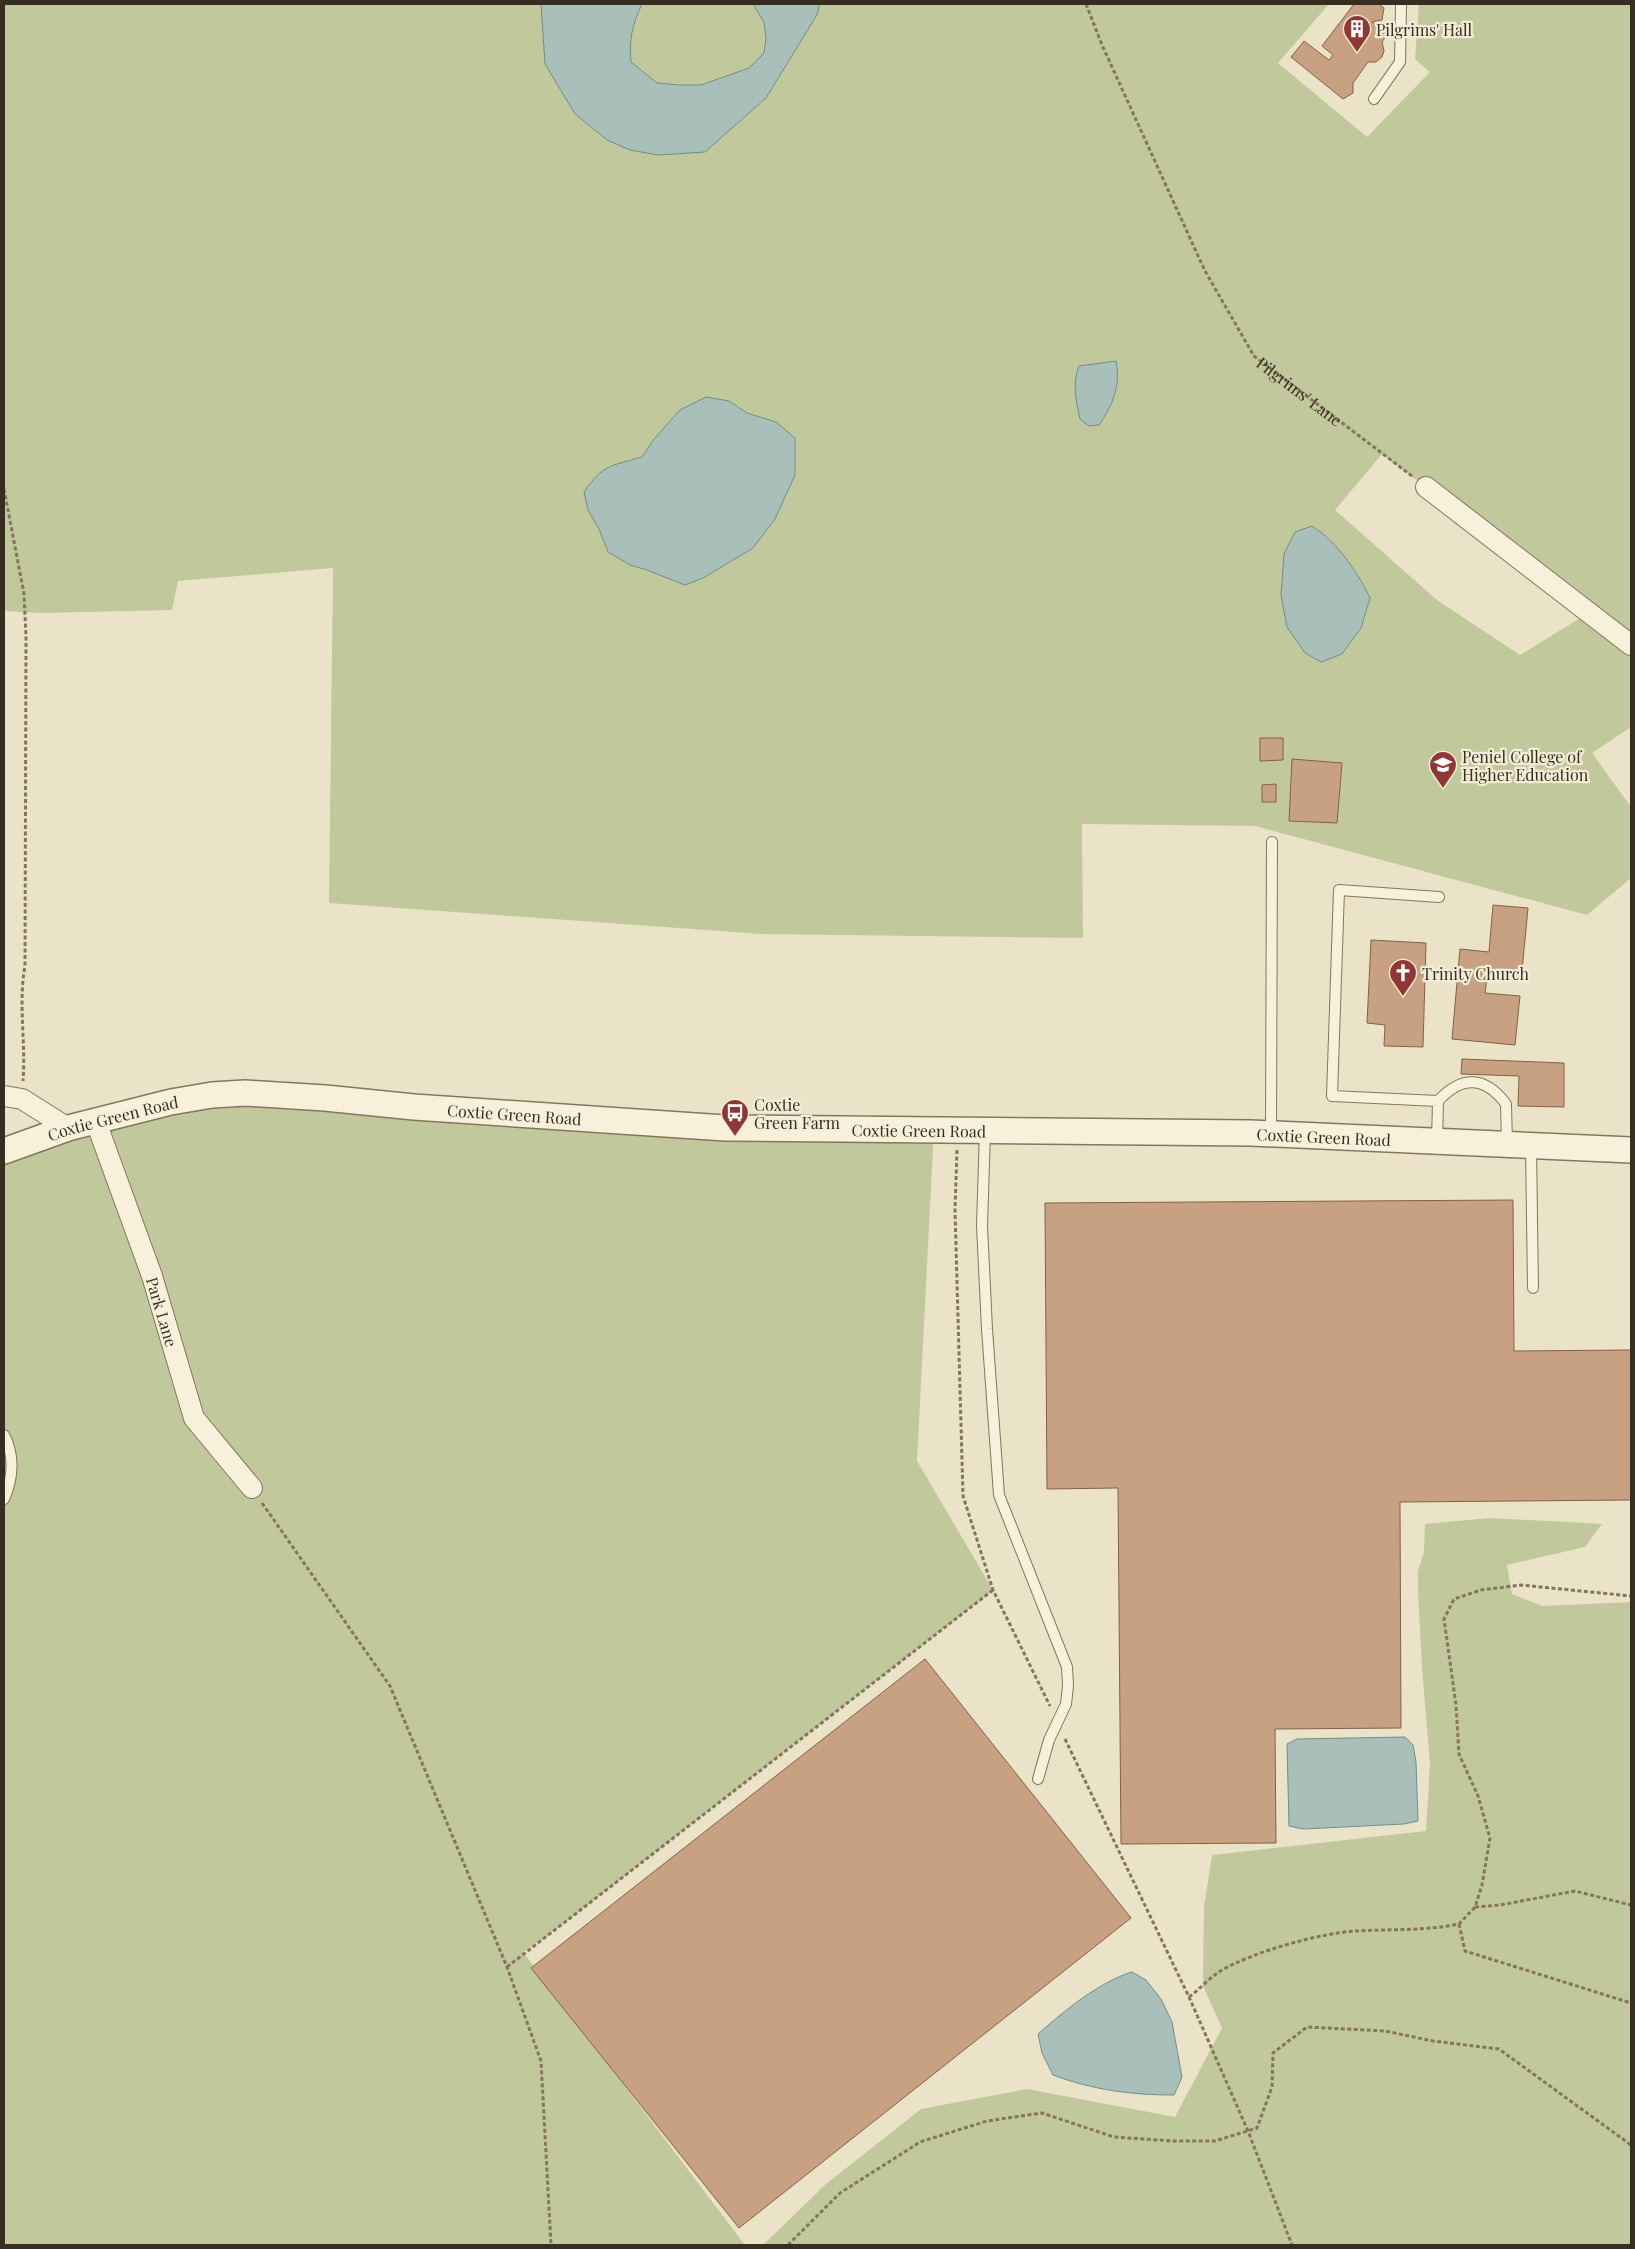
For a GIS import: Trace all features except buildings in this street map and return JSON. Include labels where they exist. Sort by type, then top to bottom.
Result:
[{"type":"street","points":[[1426,487],[1631,645]]},
{"type":"street","name":"Coxtie Green Road","points":[[4,1151],[68,1128],[171,1102],[212,1095],[245,1093],[325,1098],[424,1108],[724,1128],[1271,1134],[1631,1150]]},
{"type":"street","points":[[13,1098],[68,1128]]},
{"type":"street","name":"Park Lane","points":[[96,1122],[152,1276],[194,1418],[252,1488]]},
{"type":"lane","points":[[1374,98],[1400,62],[1401,4]]},
{"type":"lane","points":[[1271,1134],[1272,842]]},
{"type":"lane","points":[[1438,1101],[1332,1096],[1339,890],[1439,897]]},
{"type":"lane","points":[[1437,1142],[1438,1101],[1448,1090],[1460,1083],[1477,1083],[1489,1086],[1506,1104],[1519,1145],[1533,1288]]},
{"type":"lane","points":[[986,1130],[982,1226],[987,1329],[999,1494],[1067,1667],[1068,1686],[1066,1704],[1049,1740],[1038,1780]]},
{"type":"lane","points":[[4,1436],[12,1459],[9,1484],[4,1499]]},
{"type":"path","name":"Pilgrims' Lane","points":[[1086,4],[1102,45],[1205,271],[1254,356],[1426,487]]},
{"type":"path","points":[[4,489],[24,594],[26,636],[25,966],[21,989],[25,1054],[13,1098]]},
{"type":"path","points":[[252,1488],[390,1686],[508,1967],[541,2061],[551,2245]]},
{"type":"path","points":[[1189,1997],[1221,1971],[1253,1956],[1307,1940],[1355,1931],[1405,1931],[1459,1924],[1475,1907],[1482,1886],[1490,1838],[1478,1796],[1458,1754],[1456,1705],[1444,1620],[1454,1599],[1482,1590],[1521,1585],[1631,1596]]},
{"type":"path","points":[[508,1967],[993,1590]]},
{"type":"path","points":[[1475,1907],[1500,1905],[1575,1891],[1631,1906]]},
{"type":"path","points":[[1459,1924],[1465,1951],[1631,2003]]},
{"type":"path","points":[[788,2245],[840,2193],[920,2142],[988,2121],[1042,2113],[1114,2137],[1173,2141],[1215,2141],[1257,2128],[1272,2087],[1272,2053],[1307,2027],[1385,2031],[1433,2041],[1499,2049],[1631,2145]]},
{"type":"path","points":[[1248,2131],[1292,2245]]},
{"type":"green space","points":[[4,4],[1329,4],[1278,63],[1367,137],[1430,72],[1415,59],[1419,4],[1631,4],[1631,727],[1592,753],[1631,807],[1631,878],[1587,915],[1255,826],[1082,824],[1083,938],[761,934],[329,903],[333,568],[178,581],[172,610],[40,613],[4,611]],"holes":[[[1382,454],[1590,612],[1520,655],[1437,600],[1335,510]]]},
{"type":"green space","points":[[171,1102],[934,1129],[917,1461],[993,1590],[546,1937],[523,1952],[745,2245],[4,2245],[4,1144]]},
{"type":"green space","points":[[1490,1518],[1602,1524],[1585,1547],[1507,1565],[1512,1594],[1542,1606],[1631,1602],[1631,2245],[763,2245],[826,2184],[921,2109],[1027,2089],[1175,2117],[1222,2028],[1203,1986],[1204,1907],[1212,1855],[1426,1831],[1430,1765],[1418,1591],[1418,1571],[1424,1552],[1425,1524]]},
{"type":"water","points":[[541,4],[642,4],[632,32],[630,46],[631,62],[657,83],[701,85],[749,68],[764,53],[766,38],[764,22],[753,4],[819,4],[818,13],[766,98],[705,152],[658,155],[630,150],[607,140],[575,114],[545,64]]},
{"type":"water","points":[[1116,361],[1117,387],[1112,402],[1099,425],[1089,426],[1080,419],[1077,406],[1075,386],[1079,366]]},
{"type":"water","points":[[706,397],[729,401],[747,413],[776,422],[795,438],[795,475],[775,519],[753,548],[703,578],[685,585],[630,565],[608,552],[599,529],[588,510],[584,492],[597,476],[608,467],[642,457],[654,439],[680,410]]},
{"type":"water","points":[[1312,526],[1338,549],[1359,578],[1370,598],[1361,628],[1342,654],[1321,662],[1305,653],[1287,627],[1281,595],[1284,554],[1295,532]]},
{"type":"water","points":[[1405,1737],[1413,1745],[1416,1762],[1418,1821],[1404,1824],[1303,1829],[1289,1826],[1287,1744],[1297,1739]]},
{"type":"water","points":[[1132,1972],[1146,1980],[1161,1999],[1172,2022],[1182,2077],[1174,2095],[1113,2091],[1068,2080],[1053,2075],[1042,2053],[1038,2034],[1070,2007],[1095,1990]]},
{"type":"place","name":"Pilgrims' Hall","points":[[1357,53]]},
{"type":"place","name":"Peniel College of Higher Education","points":[[1443,789]]},
{"type":"place","name":"Trinity Church","points":[[1403,997]]},
{"type":"place","name":"Coxtie Green Farm","points":[[735,1137]]}]
